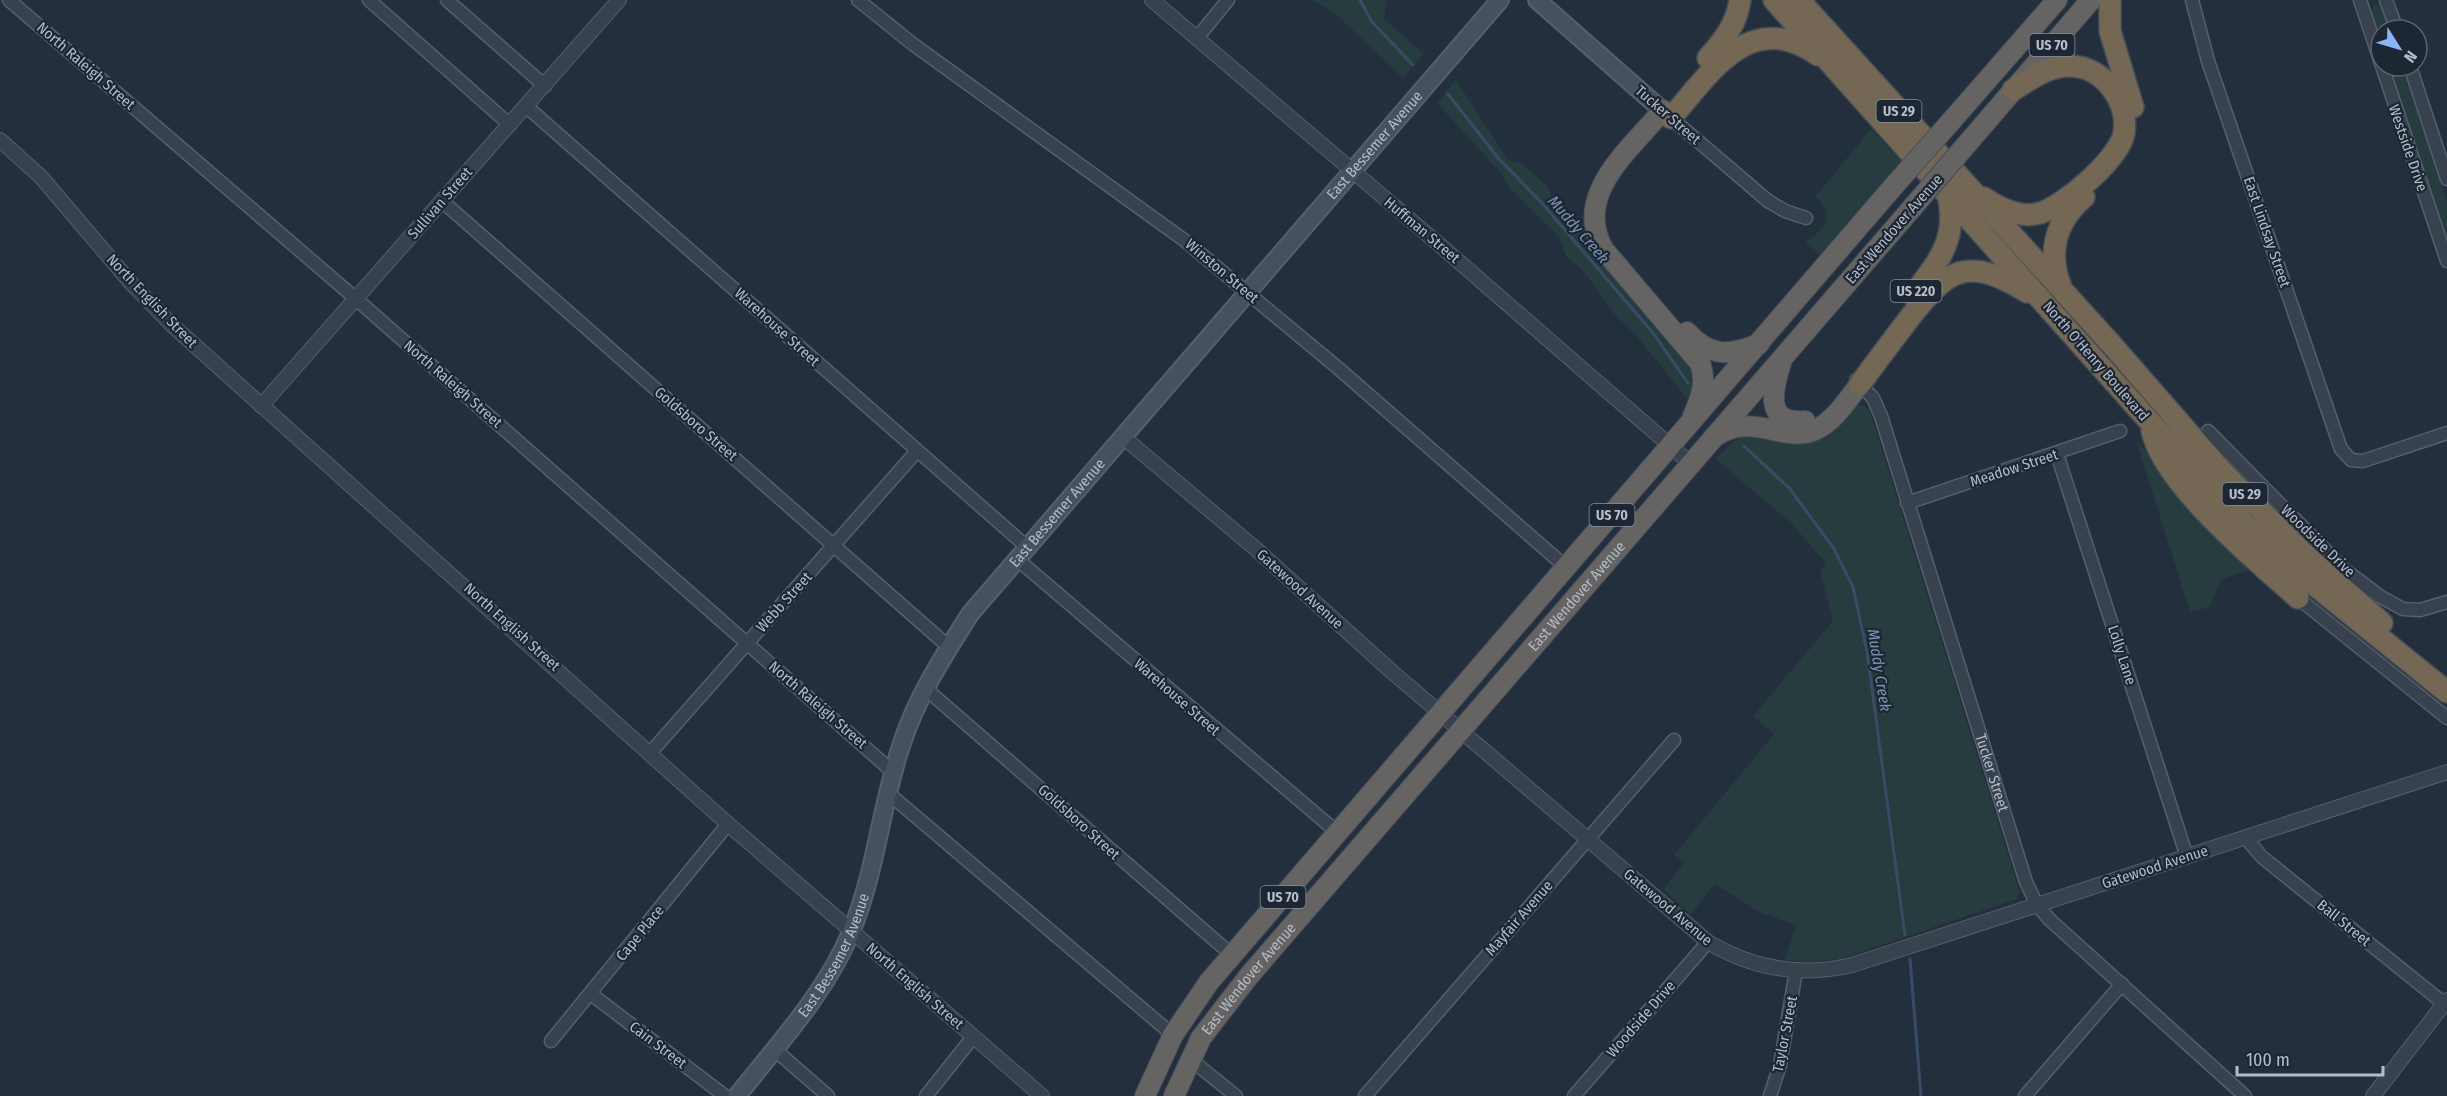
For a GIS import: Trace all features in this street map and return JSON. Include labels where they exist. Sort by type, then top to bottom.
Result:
[{"type":"highway","points":[[1740,0],[1739,13],[1726,36],[1610,191],[1604,209],[1608,236],[1697,343],[1721,353],[1744,350],[1759,344]]},
{"type":"highway","name":"North O'Henry Boulevard","points":[[1774,0],[1948,193],[2301,551],[2381,622],[2447,674]]},
{"type":"highway","name":"North O'Henry Boulevard","points":[[1799,0],[1970,189],[2150,422],[2247,526],[2447,693]]},
{"type":"highway","points":[[1810,0],[1828,33]]},
{"type":"highway","points":[[2022,38],[2034,0]]},
{"type":"highway","name":"East Wendover Avenue","points":[[1146,1096],[1173,1035],[1198,997],[1232,956],[1892,188],[2057,0]]},
{"type":"highway","name":"East Wendover Avenue","points":[[1174,1096],[1201,1038],[1234,994],[2091,0]]},
{"type":"highway","points":[[1711,439],[1725,430],[1741,426],[1762,426],[1796,433],[1813,431],[1830,420],[1856,381],[1931,290],[1950,275],[1971,271],[1989,273],[2054,298],[2054,244],[2062,222],[2075,204],[2113,171],[2129,149],[2134,126],[2133,105],[2110,31],[2110,0]]},
{"type":"highway","points":[[1688,428],[1703,387],[1700,363],[1598,240],[1593,215],[1594,204],[1602,184],[1667,114],[1732,51],[1747,42],[1763,38],[1790,42],[1815,53],[1840,74]]},
{"type":"highway","points":[[1970,189],[1996,206],[2016,213],[2039,214],[2058,204],[2098,172],[2114,154],[2124,135],[2123,112],[2116,93],[2098,74],[2071,66],[2043,71],[2013,90]]},
{"type":"highway","name":"US 220","points":[[1783,356],[1773,392],[1773,401],[1779,414],[1796,422],[1822,413],[1856,381],[1941,257],[1950,238],[1953,213],[1948,193]]},
{"type":"highway","points":[[2150,422],[2156,449],[2222,529],[2298,597]]},
{"type":"main road","name":"Tucker Street","points":[[1537,0],[1667,114]]},
{"type":"main road","name":"East Bessemer Avenue","points":[[737,1096],[831,973],[852,930],[866,888],[902,743],[926,689],[970,614],[1496,3]]},
{"type":"street","name":"North Raleigh Street","points":[[9,0],[355,298],[893,772]]},
{"type":"street","points":[[369,0],[510,125]]},
{"type":"street","points":[[447,0],[545,86]]},
{"type":"street","name":"Sullivan Street","points":[[261,406],[527,107],[618,0]]},
{"type":"street","name":"Winston Street","points":[[858,0],[941,65],[1156,218],[1249,292],[1567,568]]},
{"type":"street","name":"Huffman Street","points":[[1152,0],[1690,463]]},
{"type":"street","points":[[1197,38],[1228,0]]},
{"type":"street","name":"East Lindsay Street","points":[[2192,0],[2208,61],[2341,449],[2351,460],[2363,461],[2447,434]]},
{"type":"street","name":"Westside Drive","points":[[2360,0],[2447,261]]},
{"type":"street","points":[[2386,0],[2393,18]]},
{"type":"street","name":"Westside Drive","points":[[2414,78],[2447,179]]},
{"type":"street","name":"Warehouse Street","points":[[527,107],[917,451],[1022,553],[1338,833]]},
{"type":"street","name":"Tucker Street","points":[[1667,114],[1768,201],[1785,211],[1806,218]]},
{"type":"street","name":"North English Street","points":[[0,140],[41,177],[132,284],[172,325],[651,752],[728,824],[1042,1096]]},
{"type":"street","name":"Goldsboro Street","points":[[442,201],[949,647]]},
{"type":"street","name":"Tucker Street","points":[[1856,381],[1878,406],[2026,882],[2037,905],[2245,1096]]},
{"type":"street","name":"Meadow Street","points":[[1907,503],[2057,454],[2121,430]]},
{"type":"street","name":"Woodside Drive","points":[[2208,431],[2345,570],[2381,597],[2403,609],[2420,610],[2447,602]]},
{"type":"street","name":"Gatewood Avenue","points":[[1122,436],[1708,942],[1751,963],[1796,971],[1821,971],[1852,965],[2447,772]]},
{"type":"street","name":"Webb Street","points":[[651,752],[917,451]]},
{"type":"street","name":"Lolly Lane","points":[[2057,454],[2187,857]]},
{"type":"street","points":[[2298,597],[2447,718]]},
{"type":"street","name":"Goldsboro Street","points":[[926,689],[1232,956]]},
{"type":"street","name":"Mayfair Avenue","points":[[1365,1096],[1674,740]]},
{"type":"street","points":[[888,793],[1173,1035]]},
{"type":"street","name":"Cape Place","points":[[551,1041],[728,824]]},
{"type":"street","name":"Ball Street","points":[[2245,837],[2262,857],[2446,1003]]},
{"type":"street","name":"Woodside Drive","points":[[1574,1096],[1708,942]]},
{"type":"street","name":"Taylor Street","points":[[1770,1096],[1780,1065],[1796,971]]},
{"type":"street","points":[[2025,1096],[2122,984]]},
{"type":"street","name":"Cain Street","points":[[591,994],[724,1096]]},
{"type":"street","points":[[2373,1096],[2446,1003]]},
{"type":"street","points":[[926,1096],[973,1037]]},
{"type":"street","points":[[774,1049],[828,1096]]},
{"type":"street","points":[[1190,1059],[1236,1096]]},
{"type":"green space","points":[[1313,0],[1387,0],[1384,19],[1424,54],[1403,78],[1338,16]]},
{"type":"green space","points":[[2374,4],[2382,6],[2386,18],[2371,18]]},
{"type":"green space","points":[[2391,78],[2406,78],[2447,202],[2447,242]]},
{"type":"green space","points":[[1456,80],[1508,160],[1521,163],[1546,185],[1556,205],[1578,224],[1587,222],[1692,359],[1695,381],[1689,401],[1635,334],[1617,317],[1584,272],[1566,256],[1559,237],[1511,189],[1497,169],[1437,103]]},
{"type":"green space","points":[[1871,129],[1901,161],[1820,255],[1805,242],[1818,233],[1825,222],[1825,210],[1815,197]]},
{"type":"green space","points":[[1857,405],[1865,406],[1870,411],[2020,893],[2017,899],[1840,959],[1808,962],[1785,960],[1796,925],[1761,913],[1715,884],[1690,915],[1663,889],[1684,863],[1674,855],[1774,734],[1753,716],[1833,621],[1820,572],[1826,563],[1791,523],[1716,459],[1733,442],[1749,433],[1785,440]]},
{"type":"green space","points":[[2136,440],[2256,568],[2221,579],[2210,607],[2190,612]]},
{"type":"waterway","name":"Muddy Creek","points":[[1360,0],[1372,22],[1413,65]]},
{"type":"waterway","name":"Muddy Creek","points":[[1448,94],[1499,159],[1541,202],[1653,333],[1688,383]]},
{"type":"waterway","name":"Muddy Creek","points":[[1744,446],[1790,489],[1834,549],[1853,587],[1867,652],[1905,935]]},
{"type":"waterway","name":"Muddy Creek","points":[[1910,959],[1921,1096]]}]
